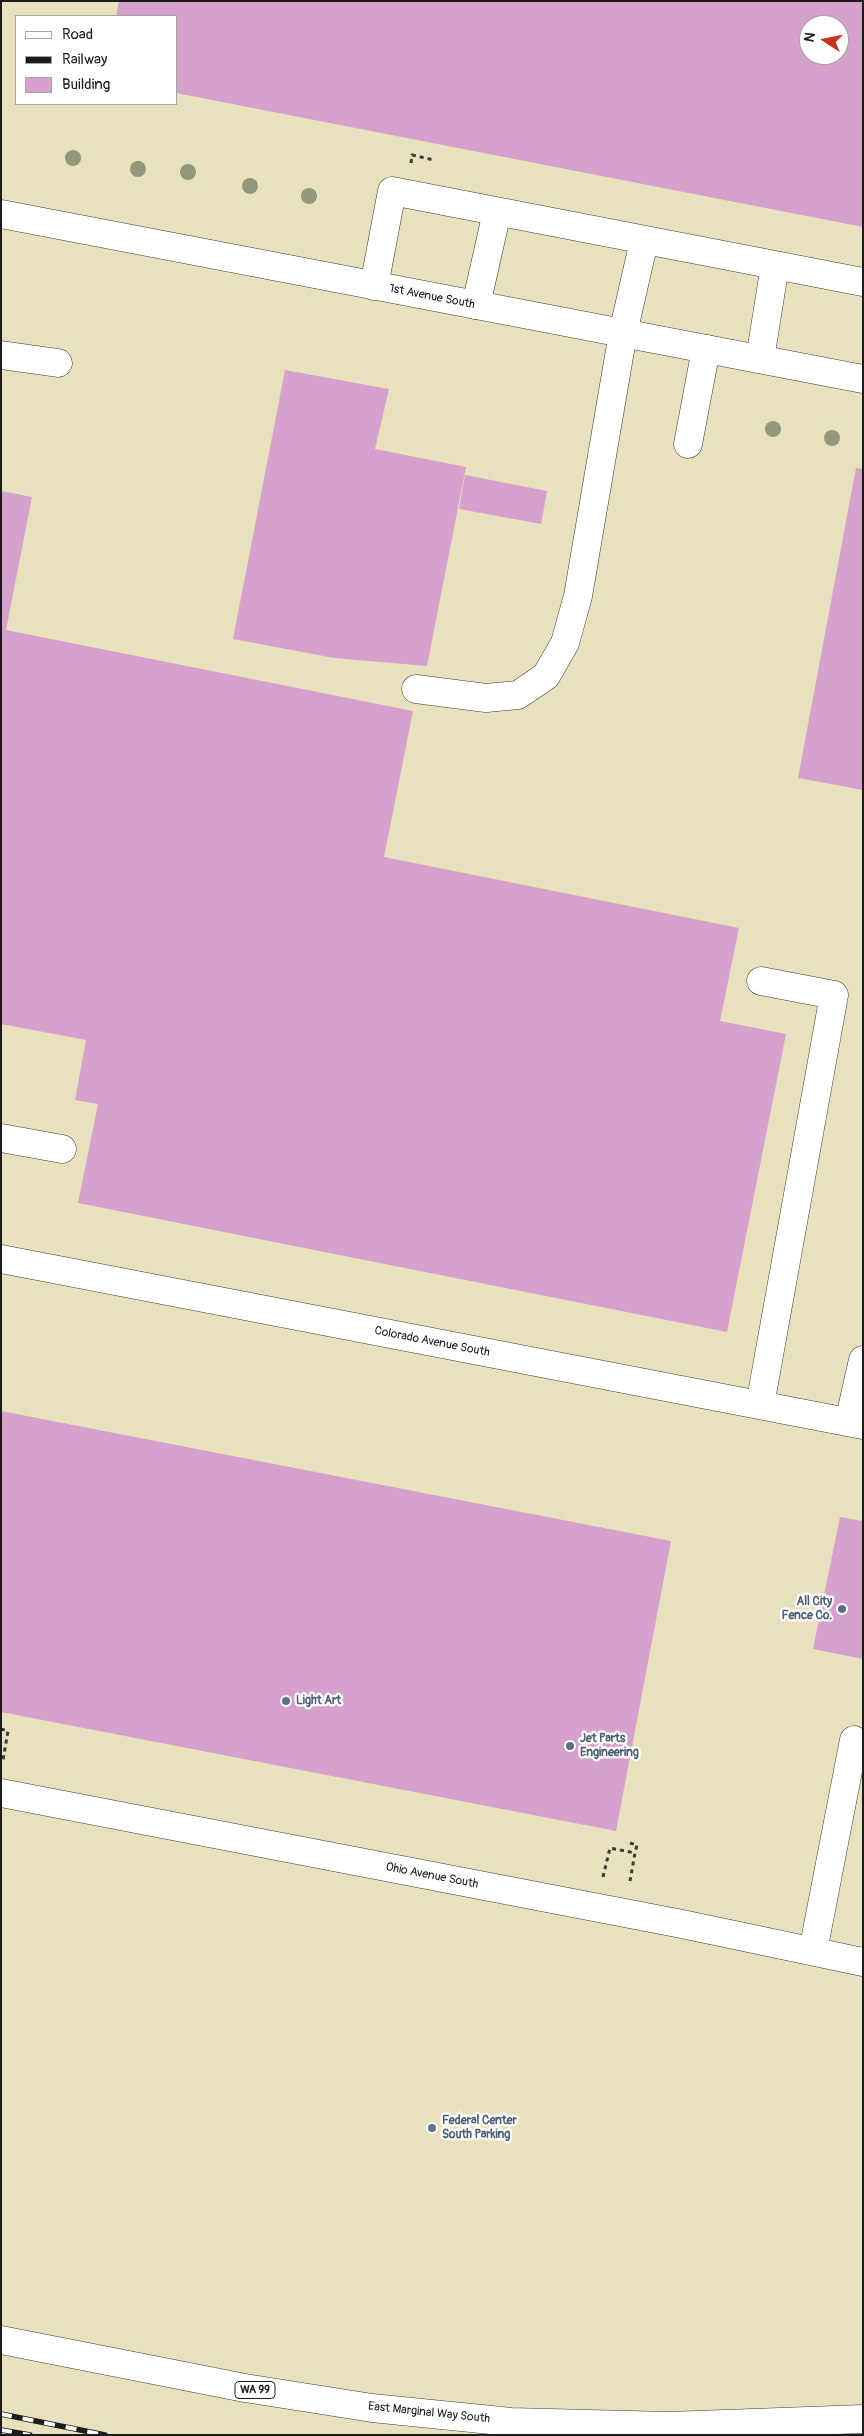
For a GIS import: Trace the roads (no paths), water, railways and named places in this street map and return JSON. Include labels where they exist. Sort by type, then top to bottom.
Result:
[{"type":"main road","points":[[374,286],[392,192],[863,282]]},
{"type":"main road","points":[[476,305],[497,212]]},
{"type":"main road","name":"1st Avenue South","points":[[1,214],[863,379]]},
{"type":"main road","points":[[416,689],[494,698],[518,695],[546,676],[565,643],[578,596],[623,333],[644,240]]},
{"type":"main road","points":[[760,359],[776,265]]},
{"type":"main road","points":[[688,444],[706,349]]},
{"type":"main road","points":[[1,355],[58,363]]},
{"type":"main road","points":[[760,1405],[834,995],[761,981]]},
{"type":"main road","points":[[1,1138],[62,1149]]},
{"type":"main road","name":"Colorado Avenue South","points":[[1,1259],[856,1424]]},
{"type":"main road","points":[[856,1424],[863,1360]]},
{"type":"main road","points":[[813,1951],[854,1740]]},
{"type":"main road","name":"Ohio Avenue South","points":[[1,1793],[863,1962]]},
{"type":"main road","name":"East Marginal Way South","points":[[1,2340],[244,2388],[372,2408],[511,2422],[668,2426],[863,2419]]},
{"type":"railway","points":[[1,2414],[105,2435]]},
{"type":"railway","points":[[1,2430],[30,2435]]},
{"type":"place","name":"All City Fence Co.","points":[[842,1609]]},
{"type":"place","name":"Light Art","points":[[286,1701]]},
{"type":"place","name":"Jet Parts Engineering","points":[[570,1746]]},
{"type":"place","name":"Federal Center South Parking","points":[[432,2128]]}]
